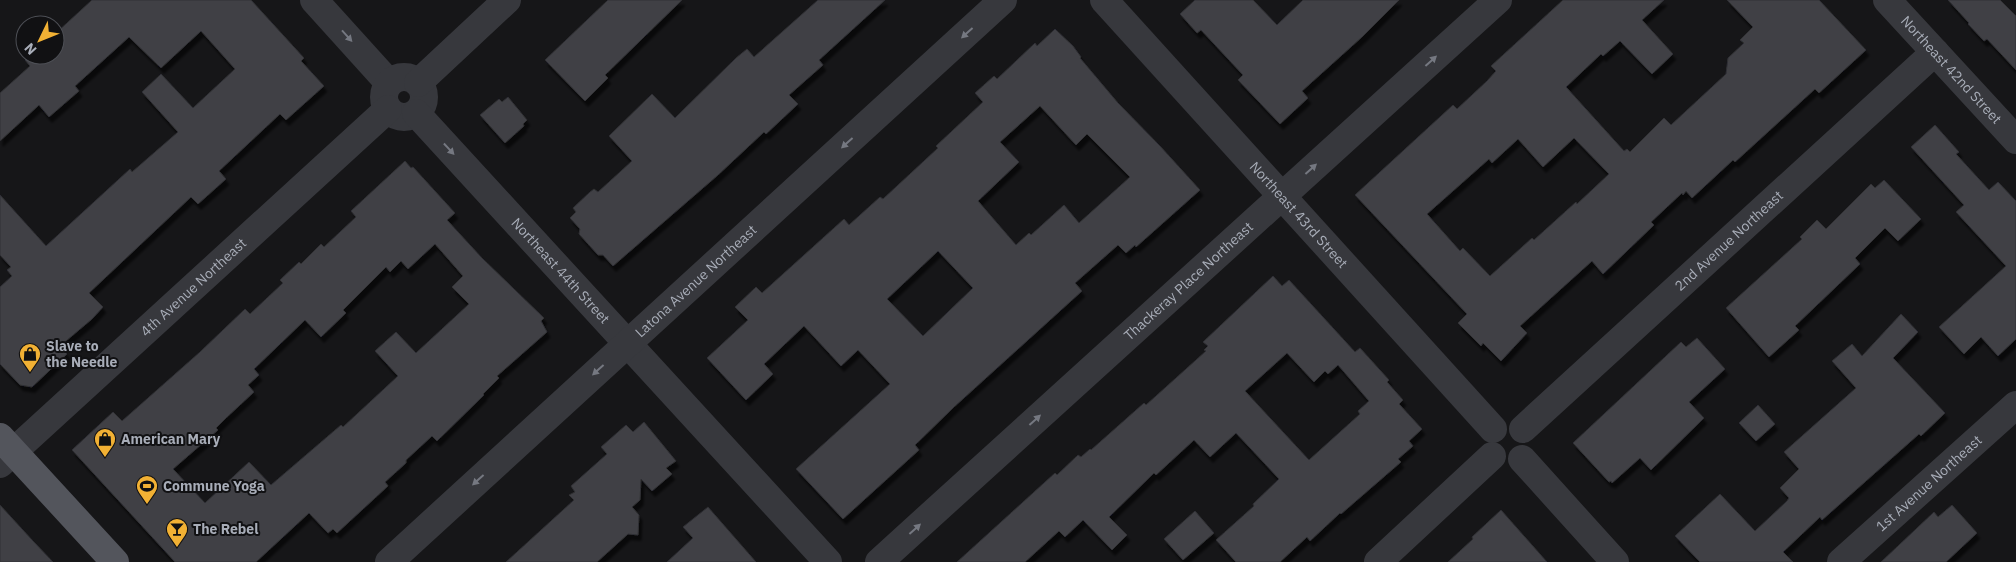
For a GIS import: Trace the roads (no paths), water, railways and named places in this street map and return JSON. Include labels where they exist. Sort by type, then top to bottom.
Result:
[{"type":"main road","points":[[4,451],[115,562]]},
{"type":"street","points":[[314,0],[389,96],[398,116],[404,117],[416,112],[423,102],[424,96],[418,83],[403,77],[396,78],[389,96]]},
{"type":"street","points":[[418,83],[507,0]]},
{"type":"street","name":"Latona Avenue Northeast","points":[[389,562],[1003,0]]},
{"type":"street","name":"Northeast 43rd Street","points":[[1104,0],[1280,197],[1494,429]]},
{"type":"street","name":"Thackeray Place Northeast","points":[[879,562],[1498,0]]},
{"type":"street","name":"Northeast 42nd Street","points":[[1887,0],[2016,140]]},
{"type":"street","name":"2nd Avenue Northeast","points":[[1523,429],[1935,52]]},
{"type":"street","name":"4th Avenue Northeast","points":[[4,451],[389,96]]},
{"type":"street","name":"Northeast 44th Street","points":[[416,112],[828,562]]},
{"type":"street","name":"1st Avenue Northeast","points":[[1841,562],[2016,405]]},
{"type":"street","points":[[1508,422],[1523,429],[1529,444],[1528,451],[1522,459],[1513,464],[1506,464],[1492,456],[1488,446],[1488,439],[1494,429],[1508,422]]},
{"type":"street","points":[[1378,562],[1492,456]]},
{"type":"street","points":[[1522,459],[1616,562]]},
{"type":"place","name":"Slave to the Needle","points":[[30,373]]},
{"type":"place","name":"American Mary","points":[[105,458]]},
{"type":"place","name":"Commune Yoga","points":[[147,505]]},
{"type":"place","name":"The Rebel","points":[[177,548]]}]
